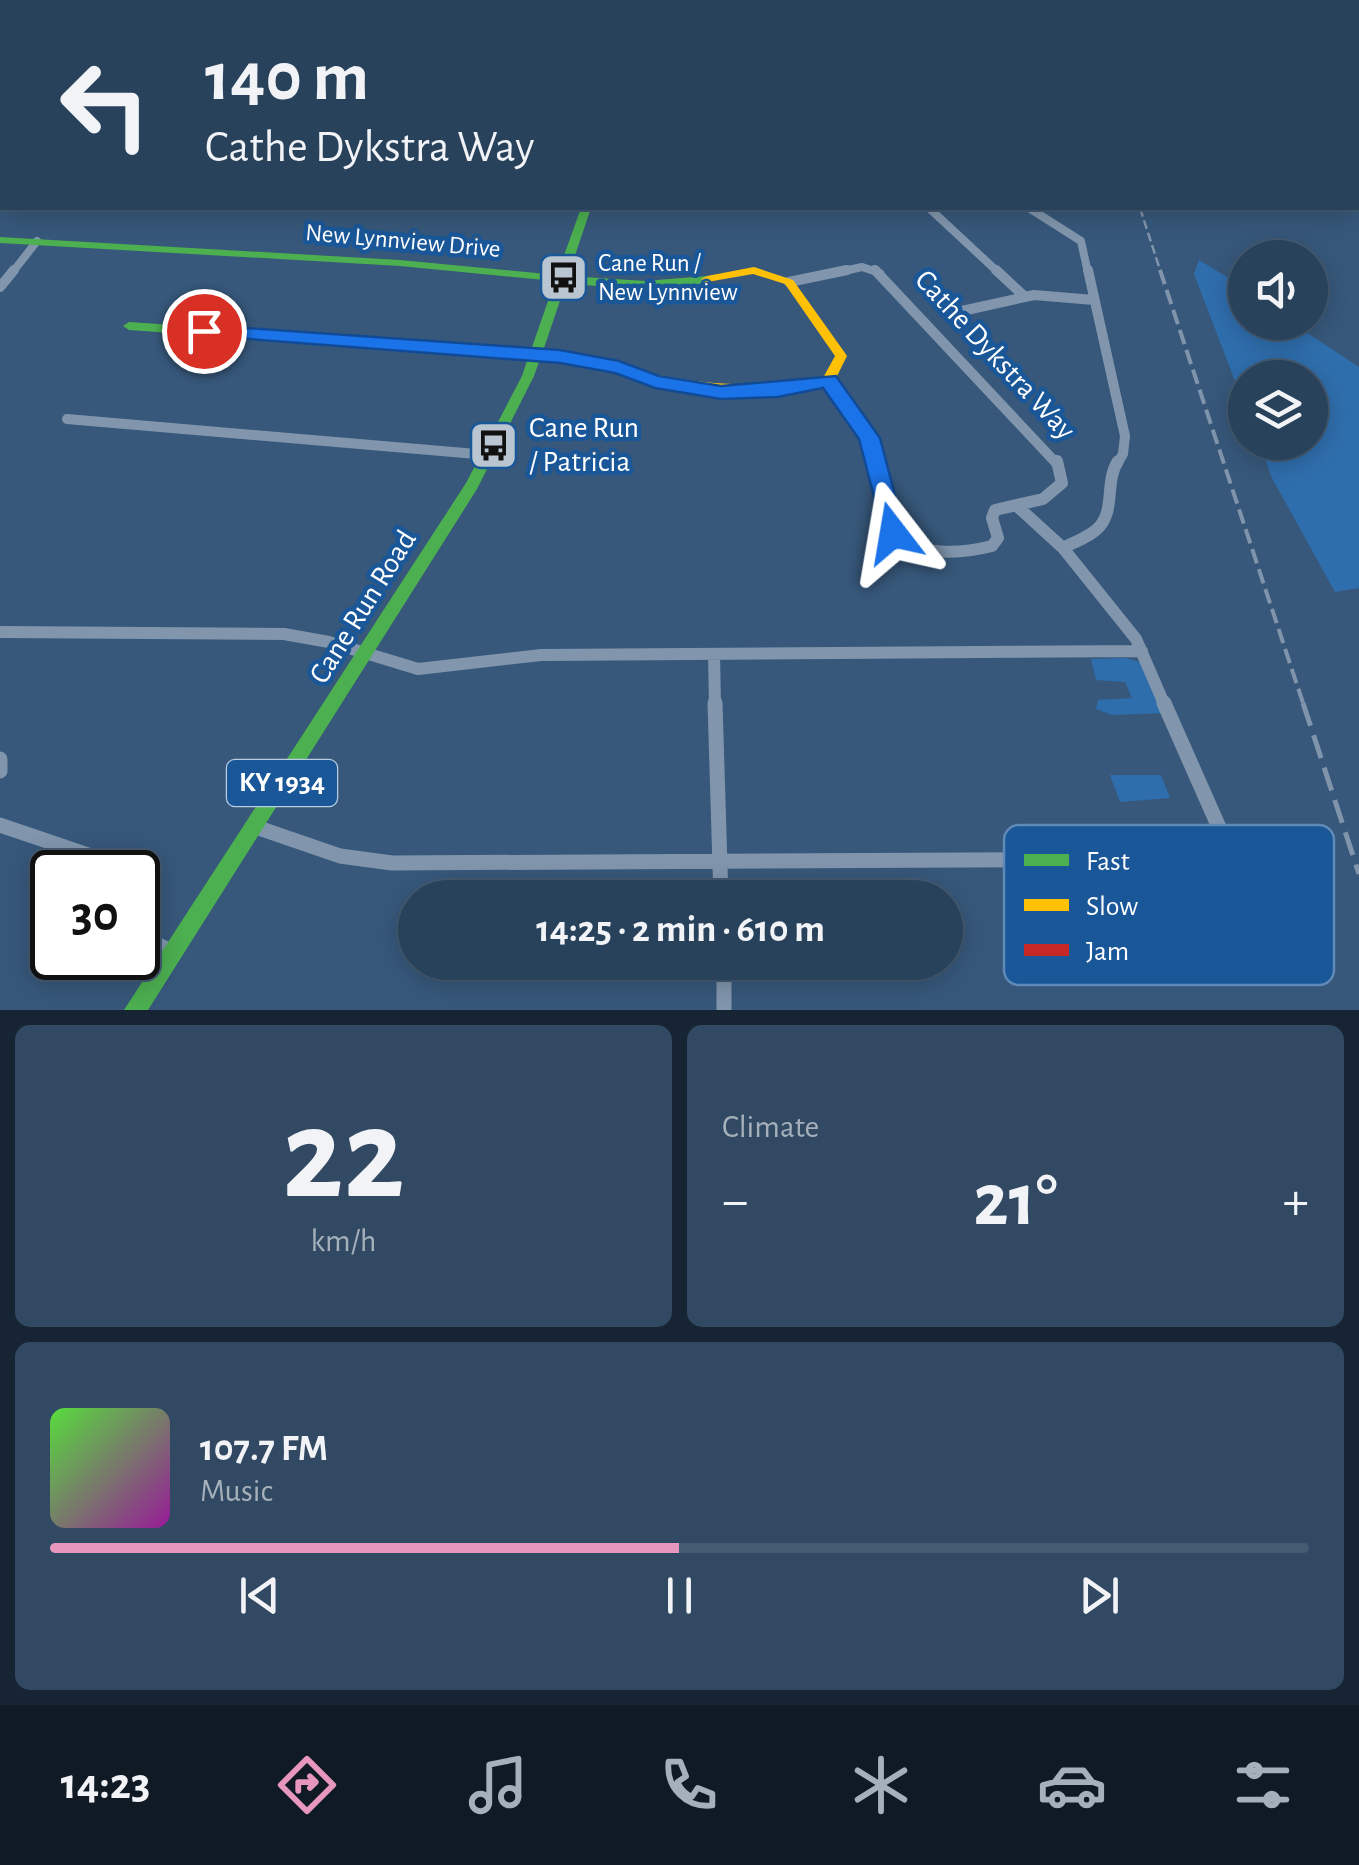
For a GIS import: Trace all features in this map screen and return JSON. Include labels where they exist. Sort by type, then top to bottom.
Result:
[{"type":"main road","name":"Cane Run Road","points":[[135,1010],[366,654],[488,455],[536,354],[585,210]]},
{"type":"main road","name":"New Lynnview Drive","points":[[0,240],[462,267],[562,281],[684,282],[754,270],[789,282]]},
{"type":"main road","points":[[128,326],[536,354],[595,362],[655,382],[721,392],[764,392],[828,381],[840,362],[840,351],[789,282]]},
{"type":"street","points":[[931,210],[1026,297]]},
{"type":"street","points":[[1032,210],[1077,236],[1126,442],[1110,474],[1106,511],[1099,528],[1062,548]]},
{"type":"street","points":[[0,287],[36,241]]},
{"type":"street","name":"Cathe Dykstra Way","points":[[789,282],[862,267],[884,274],[1061,468],[1062,483],[1057,492],[992,513],[998,538],[986,548],[919,548],[904,544],[893,533],[869,438],[828,381]]},
{"type":"street","points":[[962,311],[1026,297],[1094,300]]},
{"type":"street","points":[[67,419],[488,455]]},
{"type":"street","points":[[1018,506],[1062,548],[1123,622],[1142,652],[1218,825]]},
{"type":"street","points":[[0,632],[284,634],[319,639],[425,669],[511,656],[1142,652]]},
{"type":"street","points":[[714,654],[720,880]]},
{"type":"street","points":[[0,759],[0,771]]},
{"type":"street","points":[[0,825],[74,850]]},
{"type":"street","points":[[254,826],[366,862],[1004,860]]},
{"type":"street","points":[[160,946],[173,952]]},
{"type":"street","points":[[724,980],[724,1010]]},
{"type":"shaded area","points":[[1199,260],[1228,278],[1228,340],[1318,340],[1359,367],[1359,588],[1335,592],[1265,460],[1328,460],[1328,360],[1228,363],[1194,274]]},
{"type":"shaded area","points":[[1126,658],[1140,662],[1166,713],[1112,715],[1096,709],[1098,700],[1132,698],[1125,682],[1096,680],[1091,659]]},
{"type":"shaded area","points":[[1110,775],[1161,775],[1170,798],[1120,802]]},
{"type":"railway","points":[[1141,210],[1161,273]]},
{"type":"railway","points":[[1160,270],[1304,706]]},
{"type":"railway","points":[[1303,703],[1359,874]]},
{"type":"traffic: fast","points":[[135,1010],[472,485],[528,376],[585,210]]},
{"type":"traffic: fast","points":[[0,240],[457,267],[613,283],[707,279]]},
{"type":"traffic: fast","points":[[129,326],[559,356],[603,366]]},
{"type":"traffic: slow","points":[[603,366],[714,389],[769,389],[828,381],[841,356],[789,282],[754,270],[707,279]]},
{"type":"place","name":"Cane Run / New Lynnview","points":[[563,277]]},
{"type":"place","name":"Cane Run / Patricia","points":[[494,445]]},
{"type":"route","points":[[204,331],[560,356],[619,368],[655,382],[721,392],[750,393],[828,381],[869,438],[893,533]]}]
